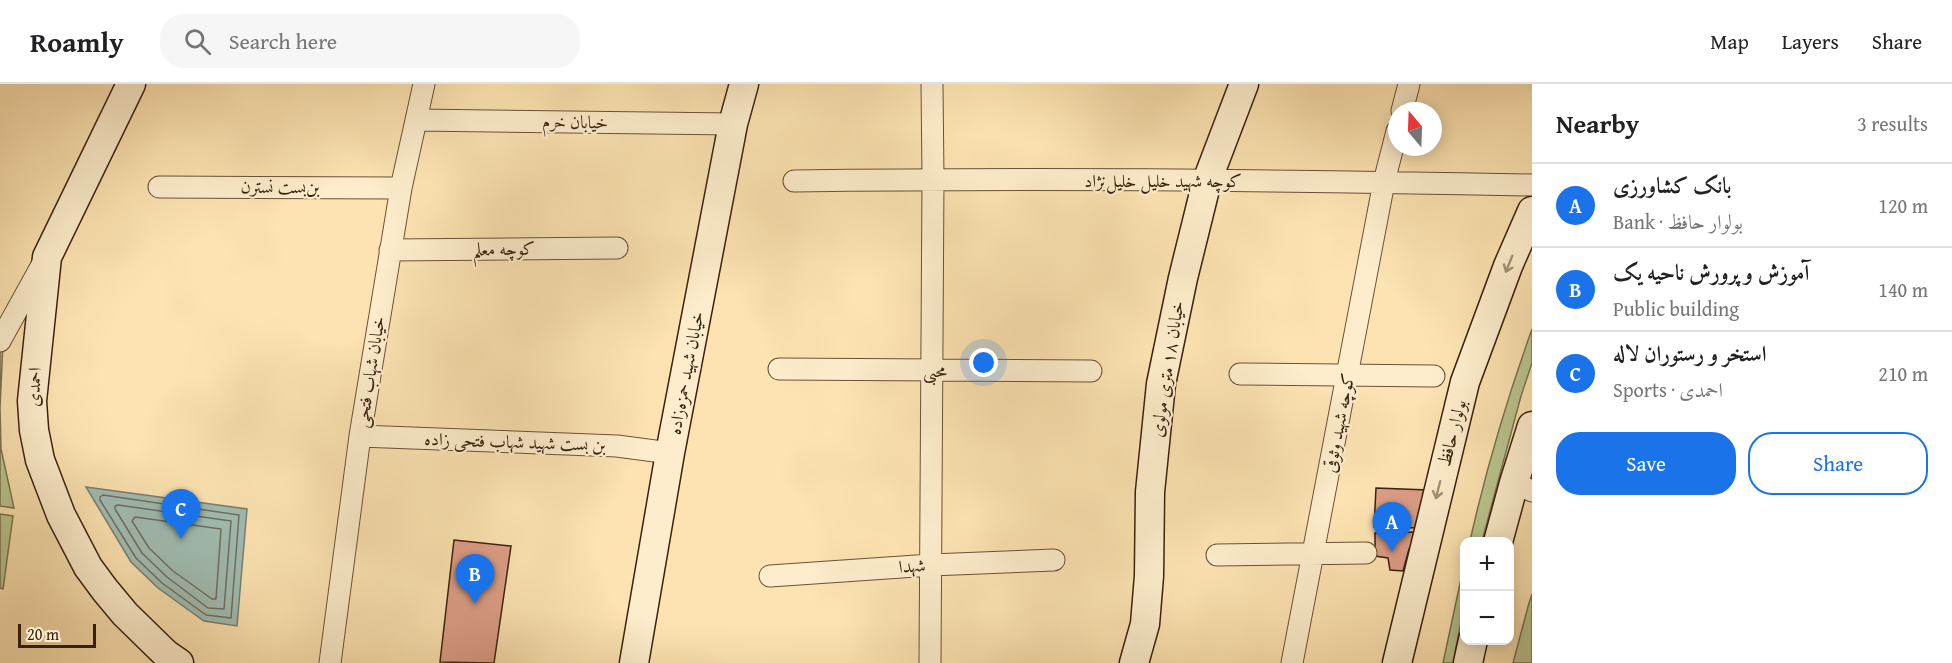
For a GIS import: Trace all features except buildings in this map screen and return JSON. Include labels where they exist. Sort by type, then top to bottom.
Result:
[{"type":"street","name":"احمدی","points":[[131,84],[47,257],[32,401],[34,430],[40,460],[62,514],[88,567],[125,614],[166,654],[179,663]]},
{"type":"street","name":"خیابان شهاب فتحی","points":[[330,663],[360,436],[390,250],[424,84]]},
{"type":"street","name":"خیابان شهید حمزه‌زاده","points":[[634,663],[670,453],[733,124],[744,84]]},
{"type":"street","points":[[930,663],[932,84]]},
{"type":"street","name":"خیابان ۱۸ متری مولوی","points":[[1134,663],[1145,624],[1149,576],[1150,492],[1161,384],[1182,278],[1207,181],[1244,84]]},
{"type":"street","points":[[1404,102],[1409,84]]},
{"type":"street","name":"خیابان خرم","points":[[417,120],[733,124]]},
{"type":"street","name":"کوچه شهید وثوقی","points":[[1292,663],[1391,156]]},
{"type":"street","name":"کوچه شهید خلیل خلیل‌نژاد","points":[[794,181],[933,179],[1532,185]]},
{"type":"street","name":"بن‌بست نسترن","points":[[159,187],[401,188]]},
{"type":"street","name":"بولوار حافظ","points":[[1397,663],[1465,382],[1508,266],[1532,211]]},
{"type":"street","name":"کوچه معلم","points":[[390,250],[617,248]]},
{"type":"street","points":[[0,342],[47,257]]},
{"type":"street","name":"محبی","points":[[778,369],[932,372],[1091,371]]},
{"type":"street","points":[[1240,374],[1434,376]]},
{"type":"street","points":[[1500,537],[1523,487],[1532,426]]},
{"type":"street","name":"بن بست شهید شهاب فتحی زاده","points":[[360,436],[617,446],[670,453]]},
{"type":"street","points":[[1216,555],[1366,553]]},
{"type":"street","name":"شهدا","points":[[770,576],[931,565],[1054,560]]},
{"type":"street","points":[[1468,663],[1472,645]]},
{"type":"green space","points":[[1532,329],[1532,363],[1483,537],[1471,537],[1483,487]]},
{"type":"green space","points":[[3,342],[0,408],[0,348]]},
{"type":"green space","points":[[0,408],[1,449],[14,508],[0,506]]},
{"type":"green space","points":[[0,514],[13,516],[3,589],[0,588]]},
{"type":"green space","points":[[1460,584],[1460,627],[1453,663],[1443,663]]},
{"type":"green space","points":[[1532,594],[1532,663],[1513,663],[1529,603]]},
{"type":"water","points":[[86,487],[247,509],[237,626],[204,621],[158,588],[131,562]]},
{"type":"place","name":"استخر و رستوران لاله","points":[[181,539]]},
{"type":"place","name":"بانک کشاورزی","points":[[1392,552]]},
{"type":"place","name":"آموزش و پرورش ناحیه یک","points":[[475,604]]}]
